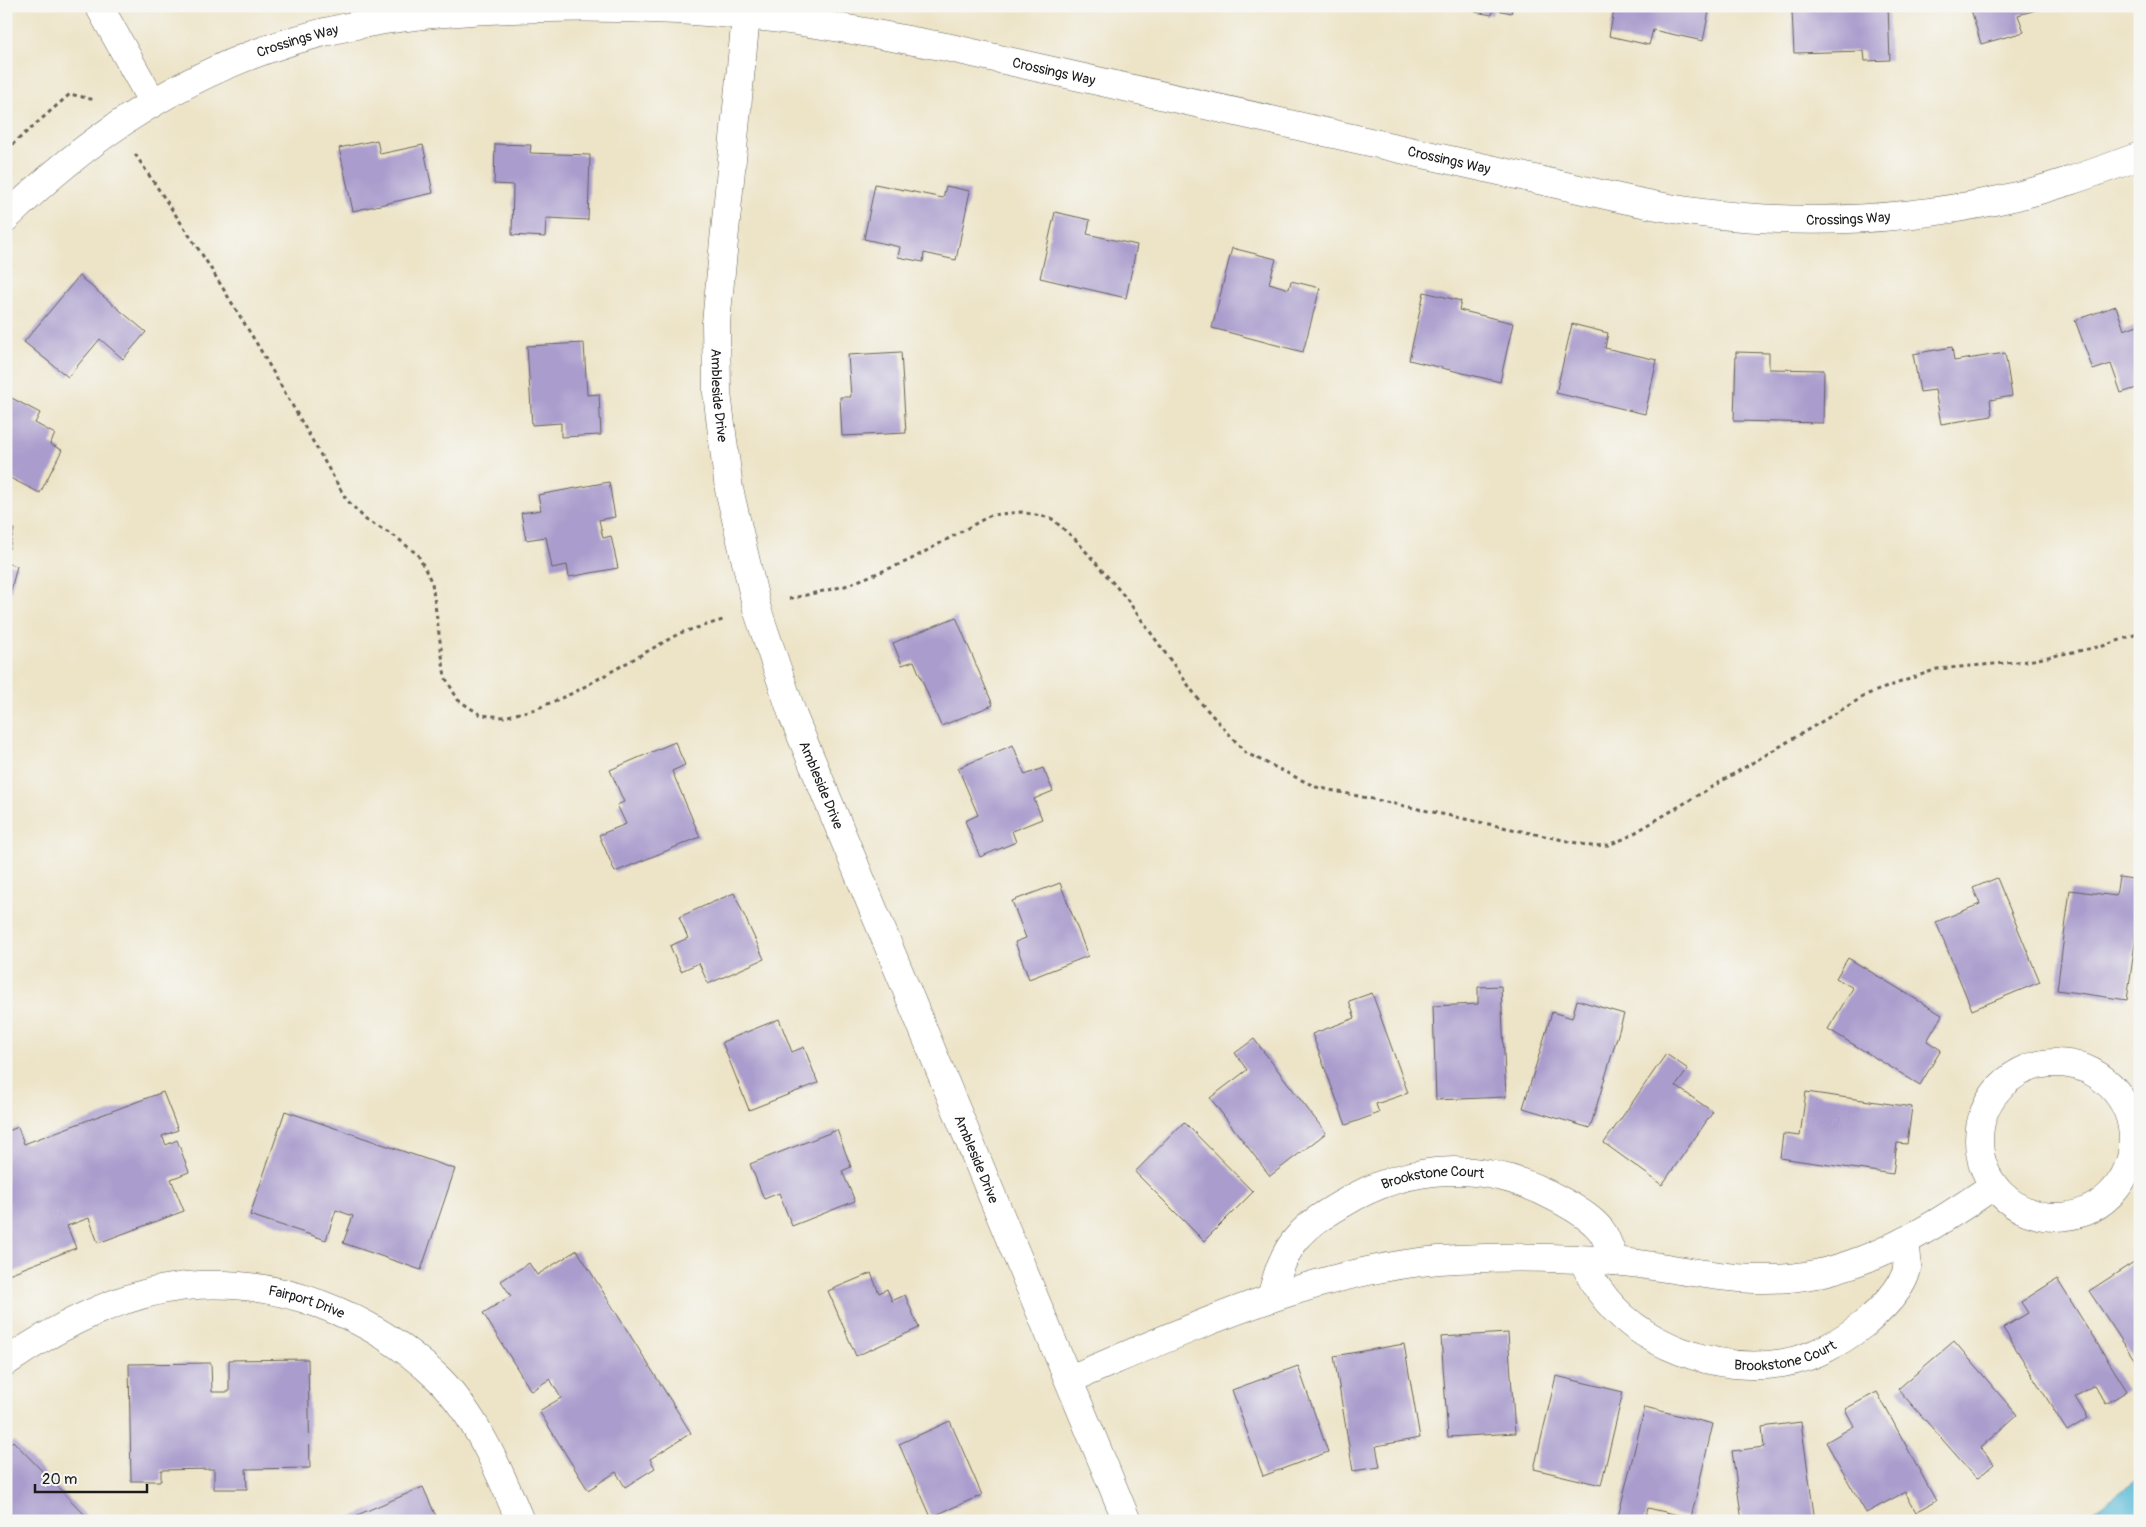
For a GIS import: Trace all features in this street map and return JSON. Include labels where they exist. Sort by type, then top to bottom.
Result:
[{"type":"street","points":[[99,6],[153,103]]},
{"type":"street","name":"Crossings Way","points":[[6,218],[74,157],[115,126],[209,73],[264,50],[329,30],[389,18],[463,11],[595,7],[746,11],[946,47],[1618,198],[1701,213],[1776,220],[1851,220],[1926,213],[2000,200],[2073,180],[2140,156]]},
{"type":"street","name":"Ambleside Drive","points":[[746,11],[716,323],[717,393],[729,490],[757,609],[793,716],[1070,1379],[1127,1521]]},
{"type":"street","points":[[2050,1063],[2070,1064],[2096,1074],[2107,1082],[2121,1098],[2129,1117],[2133,1136],[2132,1157],[2124,1177],[2112,1193],[2096,1206],[2079,1214],[2060,1218],[2041,1217],[2023,1210],[2006,1200],[1993,1186],[1981,1161],[1978,1148],[1979,1127],[1985,1107],[1996,1090],[2012,1076],[2030,1067],[2050,1063]]},
{"type":"street","name":"Brookstone Court","points":[[1271,1298],[1279,1268],[1299,1236],[1321,1218],[1357,1194],[1387,1181],[1427,1173],[1464,1170],[1501,1175],[1542,1190],[1577,1209],[1603,1232],[1615,1262]]},
{"type":"street","points":[[1070,1379],[1271,1298],[1372,1271],[1436,1260],[1486,1258],[1615,1262],[1751,1281],[1815,1274],[1878,1255],[1940,1222],[1993,1186]]},
{"type":"street","name":"Brookstone Court","points":[[1583,1260],[1599,1291],[1624,1317],[1652,1338],[1714,1362],[1746,1365],[1783,1363],[1816,1354],[1846,1338],[1872,1318],[1893,1296],[1907,1269],[1905,1241]]},
{"type":"street","name":"Fairport Drive","points":[[6,1362],[83,1317],[133,1298],[186,1286],[246,1287],[294,1296],[340,1311],[394,1341],[439,1378],[474,1424],[504,1482],[520,1521]]},
{"type":"path","points":[[6,150],[70,94],[79,94],[96,100]]},
{"type":"path","points":[[132,151],[205,259],[257,344],[346,499],[366,520],[396,537],[418,555],[432,583],[445,677],[458,700],[481,715],[504,717],[536,709],[575,692],[680,633],[757,609],[845,586],[899,565],[991,515],[1020,512],[1051,518],[1076,540],[1126,598],[1201,703],[1246,753],[1316,787],[1591,846],[1608,845],[1626,838],[1868,694],[1900,681],[1937,669],[2047,658],[2103,646],[2140,633]]},
{"type":"water","points":[[2140,1477],[2140,1521],[2080,1521]]},
{"type":"building","points":[[1476,6],[1513,6],[1511,13],[1493,9],[1492,15],[1475,12]]},
{"type":"building","points":[[1615,6],[1710,6],[1703,41],[1653,30],[1649,45],[1609,36]]},
{"type":"building","points":[[1809,6],[1888,6],[1890,60],[1865,61],[1864,51],[1794,53],[1792,11],[1810,10]]},
{"type":"building","points":[[1970,6],[2047,7],[2018,15],[2024,32],[1981,44]]},
{"type":"building","points":[[377,140],[380,154],[423,145],[433,193],[353,211],[339,148]]},
{"type":"building","points":[[495,144],[531,145],[530,153],[590,155],[588,220],[546,218],[545,237],[512,235],[513,185],[494,184]]},
{"type":"building","points":[[875,184],[943,198],[946,186],[970,191],[956,260],[924,253],[923,262],[898,257],[900,247],[864,239]]},
{"type":"building","points":[[1055,212],[1090,220],[1087,234],[1137,245],[1126,298],[1040,278]]},
{"type":"building","points":[[1232,248],[1276,259],[1269,283],[1289,289],[1291,281],[1320,288],[1303,352],[1212,328]]},
{"type":"building","points":[[79,276],[146,332],[123,359],[100,339],[68,377],[24,342]]},
{"type":"building","points":[[1424,292],[1461,301],[1459,310],[1513,323],[1500,382],[1409,360]]},
{"type":"building","points":[[2116,306],[2124,330],[2140,324],[2140,387],[2121,393],[2111,364],[2093,370],[2075,320]]},
{"type":"building","points":[[1572,324],[1608,333],[1605,348],[1657,360],[1645,414],[1556,393]]},
{"type":"building","points":[[584,343],[587,395],[599,394],[601,435],[561,437],[561,423],[532,425],[527,346]]},
{"type":"building","points":[[1952,347],[1954,361],[2005,353],[2012,396],[1990,400],[1992,416],[1941,424],[1935,390],[1920,392],[1913,354]]},
{"type":"building","points":[[901,352],[906,433],[842,436],[840,397],[851,397],[848,355]]},
{"type":"building","points":[[1736,352],[1769,353],[1769,369],[1824,370],[1823,423],[1734,421]]},
{"type":"building","points":[[6,395],[40,413],[35,423],[55,434],[50,444],[62,450],[40,493],[6,476]]},
{"type":"building","points":[[609,482],[615,517],[599,520],[603,538],[611,536],[618,568],[569,577],[567,565],[552,568],[546,537],[526,540],[521,513],[541,510],[538,495]]},
{"type":"building","points":[[6,527],[14,529],[9,549],[6,548]]},
{"type":"building","points":[[6,563],[17,566],[9,598],[6,597]]},
{"type":"building","points":[[956,617],[993,705],[941,726],[914,661],[902,665],[893,643]]},
{"type":"building","points":[[675,742],[685,765],[672,771],[700,837],[615,872],[599,835],[626,824],[617,805],[624,802],[610,770]]},
{"type":"building","points":[[1013,745],[1025,775],[1043,768],[1053,791],[1034,799],[1042,819],[1012,831],[1016,842],[980,857],[965,821],[978,815],[958,768]]},
{"type":"building","points":[[2119,877],[2140,880],[2140,907],[2127,1000],[2057,990],[2070,890],[2116,896]]},
{"type":"building","points":[[1997,878],[2040,982],[1972,1010],[1936,922],[1980,904],[1973,888]]},
{"type":"building","points":[[1060,883],[1088,956],[1029,979],[1015,942],[1026,938],[1012,901]]},
{"type":"building","points":[[734,893],[764,959],[708,984],[699,963],[681,971],[670,946],[688,938],[679,917]]},
{"type":"building","points":[[1848,958],[1942,1015],[1927,1041],[1941,1050],[1920,1085],[1828,1029],[1853,988],[1836,978]]},
{"type":"building","points":[[1501,986],[1506,1097],[1436,1100],[1433,1006],[1478,1004],[1478,987]]},
{"type":"building","points":[[1372,993],[1408,1093],[1376,1104],[1379,1113],[1346,1125],[1312,1034],[1355,1018],[1349,1001]]},
{"type":"building","points":[[1577,1000],[1624,1014],[1590,1128],[1523,1108],[1552,1012],[1572,1018]]},
{"type":"building","points":[[779,1019],[792,1052],[804,1047],[818,1083],[749,1110],[722,1042]]},
{"type":"building","points":[[1254,1039],[1326,1133],[1270,1176],[1210,1098],[1247,1070],[1235,1053]]},
{"type":"building","points":[[1666,1054],[1688,1069],[1676,1086],[1713,1112],[1662,1185],[1604,1143]]},
{"type":"building","points":[[163,1092],[178,1130],[162,1136],[166,1145],[177,1140],[189,1172],[171,1179],[184,1211],[98,1243],[89,1218],[67,1226],[76,1248],[6,1275],[6,1132],[18,1127],[24,1144]]},
{"type":"building","points":[[1806,1092],[1912,1107],[1907,1144],[1897,1143],[1893,1174],[1780,1158],[1783,1134],[1800,1136]]},
{"type":"building","points":[[285,1111],[455,1169],[421,1270],[343,1243],[353,1216],[336,1210],[326,1240],[250,1215]]},
{"type":"building","points":[[1184,1122],[1253,1192],[1204,1241],[1135,1172]]},
{"type":"building","points":[[837,1130],[851,1167],[842,1171],[855,1201],[792,1226],[779,1193],[764,1199],[750,1164]]},
{"type":"building","points":[[577,1250],[691,1433],[650,1459],[655,1468],[625,1487],[616,1472],[588,1490],[539,1411],[561,1398],[550,1379],[531,1391],[483,1313],[511,1296],[501,1281],[529,1263],[537,1275]]},
{"type":"building","points":[[2140,1258],[2140,1368],[2089,1291]]},
{"type":"building","points":[[871,1273],[879,1293],[887,1289],[892,1301],[905,1295],[919,1328],[856,1356],[828,1291]]},
{"type":"building","points":[[2057,1279],[2127,1391],[2106,1404],[2094,1385],[2075,1397],[2088,1418],[2067,1431],[2003,1328],[2028,1313],[2021,1302]]},
{"type":"building","points":[[1508,1333],[1515,1433],[1448,1437],[1441,1337]]},
{"type":"building","points":[[1954,1341],[2017,1415],[1980,1448],[1994,1464],[1977,1479],[1898,1389]]},
{"type":"building","points":[[1404,1344],[1420,1438],[1376,1446],[1380,1467],[1353,1471],[1334,1356]]},
{"type":"building","points":[[308,1359],[310,1468],[246,1469],[247,1489],[214,1489],[214,1469],[161,1470],[161,1481],[131,1481],[129,1364],[211,1363],[212,1392],[229,1392],[229,1360]]},
{"type":"building","points":[[1298,1366],[1328,1452],[1263,1476],[1232,1390]]},
{"type":"building","points":[[1556,1376],[1623,1392],[1601,1485],[1534,1469]]},
{"type":"building","points":[[1877,1392],[1936,1501],[1916,1512],[1905,1492],[1866,1513],[1826,1442],[1854,1426],[1845,1409]]},
{"type":"building","points":[[1645,1407],[1713,1424],[1691,1518],[1648,1508],[1645,1521],[1617,1521]]},
{"type":"building","points":[[950,1421],[982,1495],[931,1517],[899,1444]]},
{"type":"building","points":[[1801,1422],[1815,1521],[1742,1521],[1732,1451],[1764,1447],[1762,1427]]},
{"type":"building","points":[[13,1441],[87,1517],[84,1521],[6,1521],[6,1448]]},
{"type":"building","points":[[423,1487],[438,1521],[343,1521]]}]
